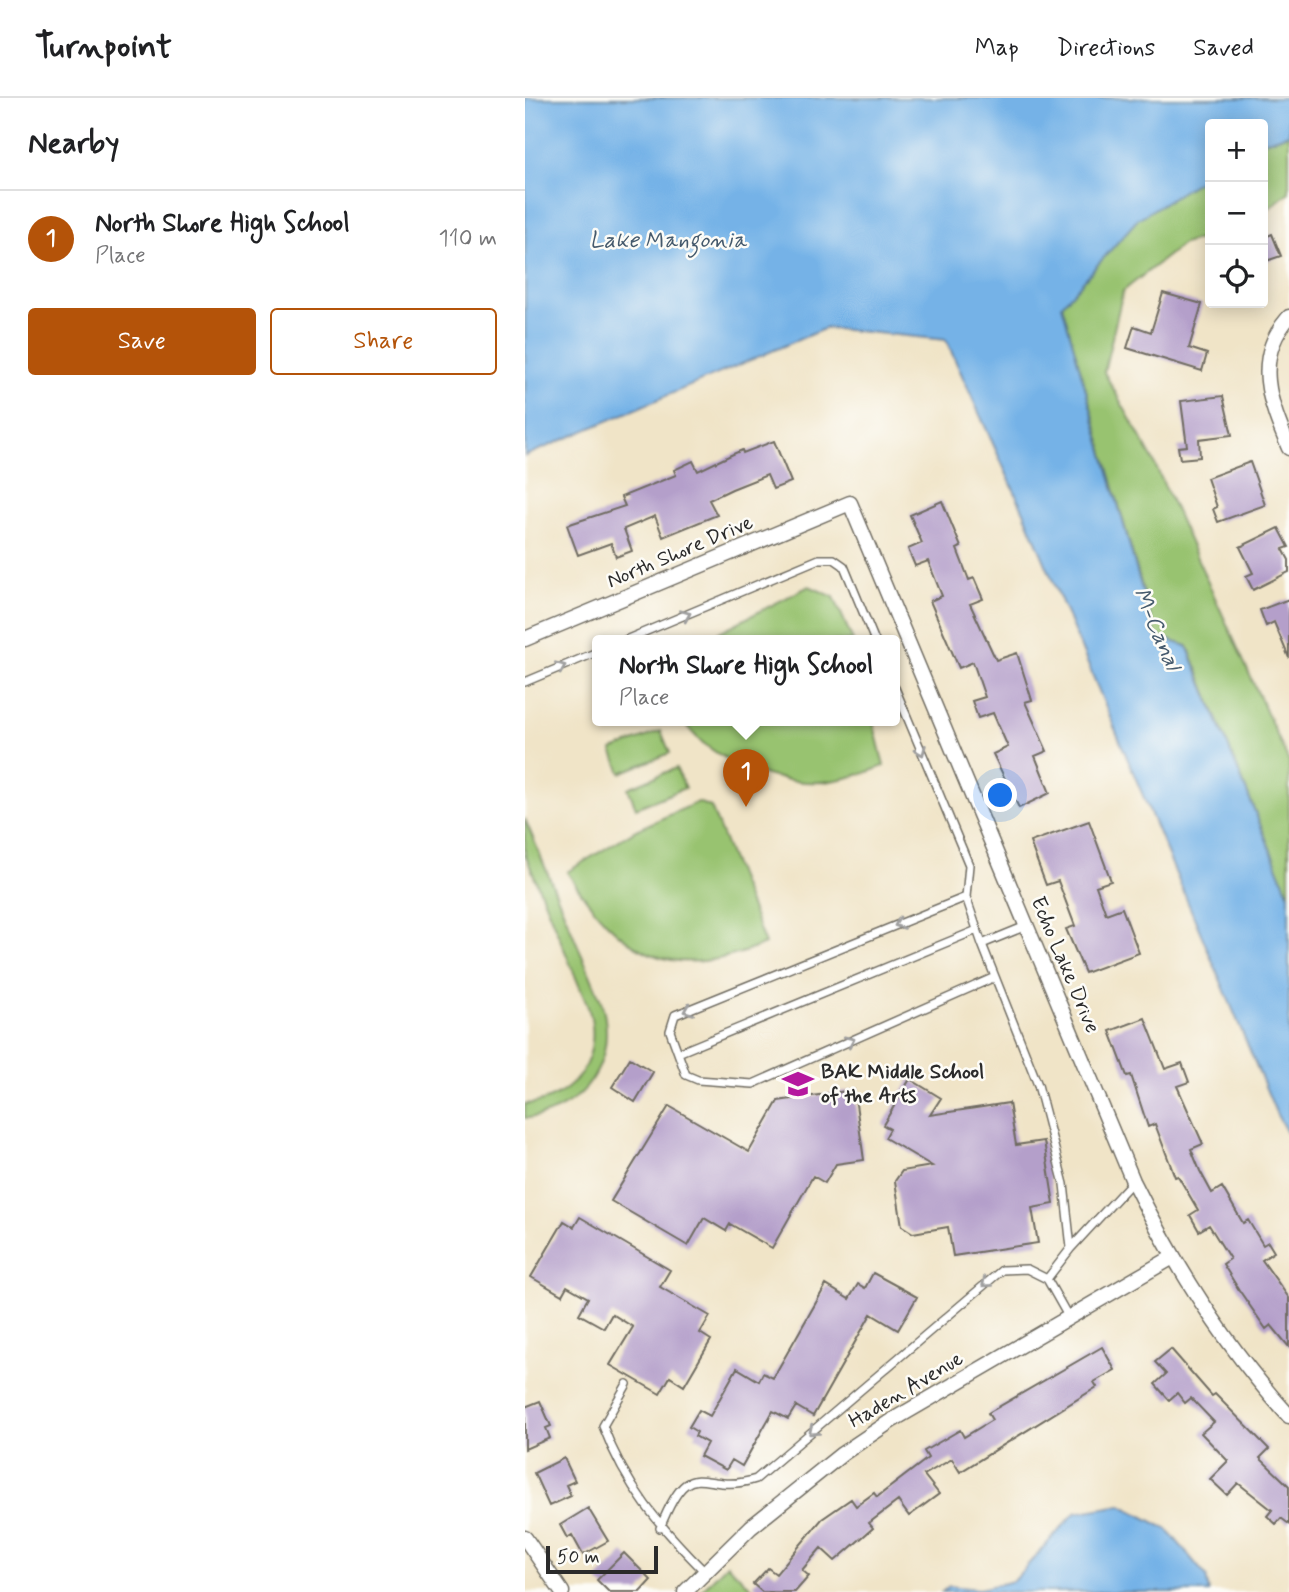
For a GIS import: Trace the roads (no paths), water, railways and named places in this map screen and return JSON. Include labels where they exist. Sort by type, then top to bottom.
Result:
[{"type":"street","points":[[1289,317],[1274,340],[1266,375],[1269,397],[1289,449]]},
{"type":"street","name":"North Shore Drive","points":[[525,639],[851,503]]},
{"type":"street","name":"Echo Lake Drive","points":[[851,503],[1133,1181],[1173,1257],[1238,1355],[1289,1416]]},
{"type":"street","name":"Haden Avenue","points":[[685,1592],[751,1527],[842,1454],[891,1421],[1173,1257]]},
{"type":"street","points":[[525,1538],[562,1592]]},
{"type":"lane","points":[[637,635],[819,559],[834,559],[844,566],[873,635]]},
{"type":"lane","points":[[525,682],[592,654]]},
{"type":"lane","points":[[900,700],[969,865],[966,897],[1038,1085],[1064,1184],[1071,1248]]},
{"type":"lane","points":[[966,897],[675,1015],[670,1031],[686,1075],[698,1080],[753,1084],[995,977]]},
{"type":"lane","points":[[982,944],[1026,926]]},
{"type":"lane","points":[[678,1053],[977,930]]},
{"type":"lane","points":[[1047,1279],[1071,1248],[1133,1181]]},
{"type":"lane","points":[[660,1528],[679,1488],[696,1479],[742,1483],[756,1479],[1002,1270],[1027,1269],[1047,1279],[1069,1318]]},
{"type":"lane","points":[[627,1384],[603,1426],[625,1477],[660,1528],[705,1572]]},
{"type":"water","name":"Lake Mangonia","points":[[525,98],[1289,98],[1289,134],[1268,140],[1268,119],[1205,119],[1205,177],[1138,219],[1062,305],[1155,636],[1187,646],[1289,895],[1289,1136],[1277,1115],[1024,512],[946,340],[826,328],[525,456]]},
{"type":"water","points":[[1121,1505],[1167,1529],[1206,1576],[1209,1592],[942,1592],[949,1586],[979,1589],[1013,1581],[1075,1513]]},
{"type":"place","name":"North Shore High School","points":[[746,807]]},
{"type":"place","name":"BAK Middle School of the Arts","points":[[798,1084]]},
{"type":"water label","name":"M-Canal","points":[[1156,629]]}]
